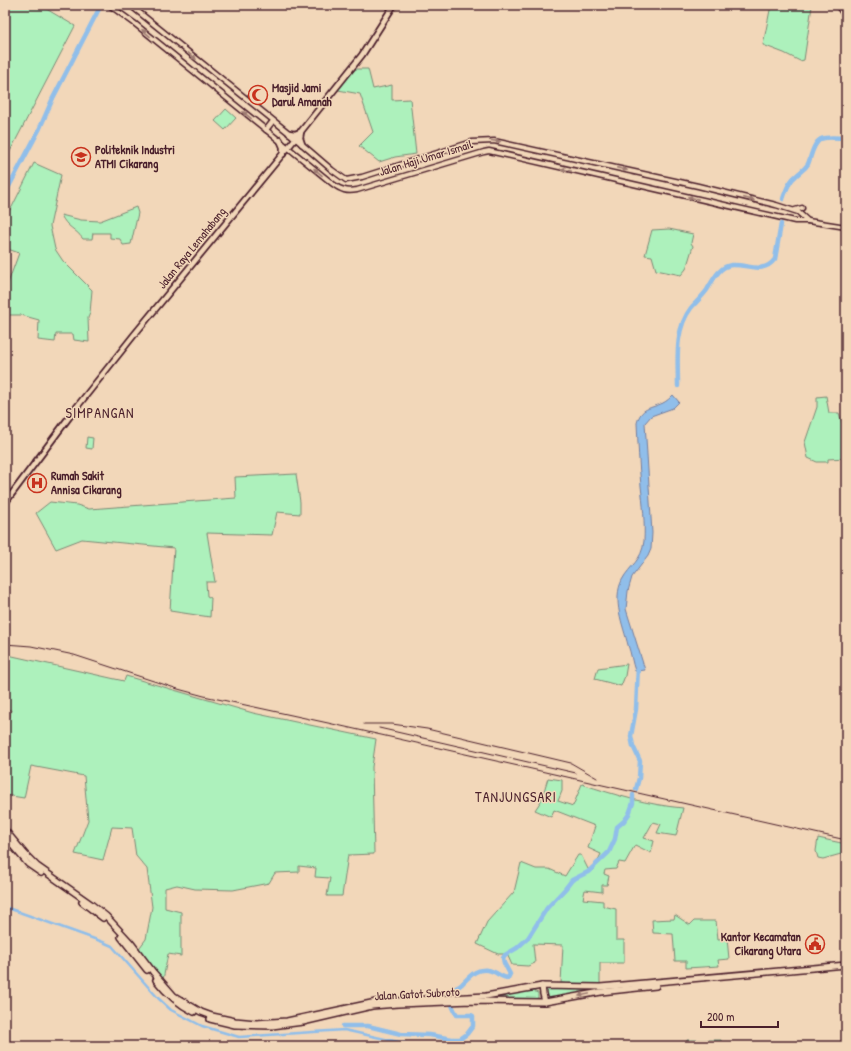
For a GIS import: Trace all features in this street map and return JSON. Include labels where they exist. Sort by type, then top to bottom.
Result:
[{"type":"highway","points":[[5,830],[28,858],[46,875]]},
{"type":"highway","points":[[5,837],[28,864],[46,875]]},
{"type":"highway","name":"Jalan Gatot Subroto","points":[[46,875],[92,904],[106,916],[131,943],[174,996],[195,1009],[212,1016],[235,1021],[278,1022],[304,1018],[376,1002],[444,1000],[545,1002],[619,990],[846,968]]},
{"type":"highway","name":"Jalan Gatot Subroto","points":[[458,1000],[542,986],[606,987],[846,965]]},
{"type":"highway","points":[[542,986],[545,1002]]},
{"type":"main road","points":[[109,5],[134,23],[337,187],[342,178],[289,133],[130,5]]},
{"type":"main road","name":"Jalan Raya Lemahabang","points":[[5,503],[76,408],[134,335],[301,132],[364,52],[394,5]]},
{"type":"main road","points":[[837,5],[846,17]]},
{"type":"main road","points":[[266,130],[273,121]]},
{"type":"main road","points":[[289,133],[295,134],[301,132],[300,138],[302,144]]},
{"type":"main road","points":[[280,140],[283,147],[283,154]]},
{"type":"main road","name":"Jalan Haji Umar Ismail","points":[[342,178],[350,180],[472,142],[494,141],[698,186],[776,205],[798,212],[808,220]]},
{"type":"main road","name":"Jalan Haji Umar Ismail","points":[[337,187],[348,191],[357,190],[484,152],[489,152],[795,221],[808,220],[846,227]]},
{"type":"main road","points":[[787,219],[792,215],[790,210],[802,208]]},
{"type":"green space","points":[[5,5],[44,5],[43,7],[75,26],[5,161]]},
{"type":"green space","points":[[771,5],[812,6],[804,60],[800,61],[763,45]]},
{"type":"green space","points":[[355,69],[368,69],[373,89],[392,85],[392,100],[410,99],[416,154],[395,157],[379,162],[359,146],[373,132],[360,94],[338,90]]},
{"type":"green space","points":[[226,109],[236,118],[225,130],[215,121]]},
{"type":"green space","points":[[34,163],[61,175],[50,226],[55,249],[63,261],[92,290],[90,313],[88,318],[89,342],[74,340],[73,334],[56,334],[55,342],[38,340],[39,320],[21,315],[5,315],[5,291],[19,253],[5,248],[5,216],[12,207]]},
{"type":"green space","points":[[136,207],[138,213],[131,244],[123,245],[120,239],[110,238],[110,233],[93,233],[92,239],[83,239],[66,223],[61,215],[81,220],[100,221]]},
{"type":"green space","points":[[669,229],[693,234],[691,243],[693,246],[686,269],[681,275],[656,270],[652,256],[645,255],[652,230]]},
{"type":"green space","points":[[826,396],[829,413],[839,413],[842,423],[846,424],[846,458],[828,459],[828,462],[817,462],[808,458],[805,442],[817,407],[817,397]]},
{"type":"green space","points":[[87,437],[93,438],[92,449],[86,448]]},
{"type":"green space","points":[[296,474],[300,514],[277,512],[272,535],[207,533],[215,582],[206,582],[207,596],[211,598],[210,617],[170,611],[174,548],[82,539],[56,549],[36,513],[50,502],[77,505],[89,509],[236,498],[235,477]]},
{"type":"green space","points":[[8,655],[124,681],[126,676],[253,713],[376,739],[372,767],[374,854],[348,855],[342,896],[327,896],[330,878],[315,877],[316,868],[299,866],[299,872],[275,873],[269,883],[233,890],[195,889],[177,885],[165,888],[165,908],[181,912],[181,956],[168,954],[163,980],[137,951],[146,939],[152,907],[147,869],[136,856],[132,828],[112,827],[103,860],[75,854],[88,820],[84,776],[31,766],[24,798],[5,795],[5,718],[10,718],[11,710],[5,709],[5,667]]},
{"type":"green space","points":[[627,664],[625,676],[621,686],[595,679],[598,668]]},
{"type":"green space","points":[[548,778],[562,780],[562,791],[558,801],[573,806],[582,784],[657,805],[683,808],[676,836],[657,833],[661,824],[653,822],[644,838],[654,841],[651,853],[635,845],[625,863],[619,862],[616,869],[605,870],[604,874],[609,876],[607,885],[602,885],[602,892],[585,890],[583,899],[603,901],[603,906],[616,909],[616,940],[624,940],[624,963],[600,963],[600,985],[589,986],[561,983],[563,945],[533,944],[535,963],[528,966],[512,965],[507,954],[498,954],[477,944],[487,922],[514,892],[521,863],[536,869],[549,869],[565,876],[578,855],[581,855],[588,869],[593,870],[601,854],[588,848],[595,826],[554,810],[551,817],[535,810],[541,801]]},
{"type":"green space","points":[[818,838],[846,844],[846,857],[841,854],[823,859],[818,858],[816,851]]},
{"type":"green space","points":[[675,915],[690,925],[694,921],[716,921],[718,939],[727,938],[729,959],[718,960],[719,966],[686,968],[686,961],[675,961],[673,934],[653,933],[652,920],[674,919]]},
{"type":"green space","points":[[549,987],[599,990],[551,999],[547,997],[545,991]]},
{"type":"green space","points":[[529,991],[538,993],[538,998],[528,1001],[485,999]]},
{"type":"green space","points":[[687,1040],[721,1040],[721,1046],[686,1046]]},
{"type":"water","points":[[673,395],[679,402],[673,408],[651,416],[645,423],[652,533],[651,549],[648,556],[632,577],[628,591],[626,609],[645,670],[635,671],[621,621],[618,596],[622,580],[641,553],[644,541],[644,514],[637,423],[644,411],[664,402]]},
{"type":"waterway","points":[[5,194],[39,130],[53,98],[101,5]]},
{"type":"waterway","points":[[783,199],[794,177],[808,164],[814,147],[818,141],[821,139],[834,137],[846,138]]},
{"type":"waterway","points":[[678,386],[679,336],[691,308],[705,293],[717,274],[723,268],[732,265],[760,268],[770,264],[775,259],[781,224]]},
{"type":"waterway","points":[[636,789],[639,778],[640,761],[633,746],[631,736],[636,709],[638,666]]},
{"type":"waterway","points":[[343,1026],[368,1026],[401,1034],[430,1035],[452,1039],[460,1039],[467,1034],[473,1026],[473,1016],[457,1015],[451,1002],[451,994],[454,989],[480,970],[491,971],[508,978],[510,974],[504,963],[503,958],[505,955],[517,948],[528,938],[547,908],[572,880],[588,872],[609,852],[615,839],[617,827],[629,814],[633,803],[633,795]]},
{"type":"waterway","points":[[5,907],[112,946],[158,998],[171,1010],[202,1026],[239,1037],[344,1030],[417,1046]]},
{"type":"railway","points":[[5,644],[31,646],[74,655],[204,696],[846,840]]},
{"type":"railway","points":[[364,724],[392,724],[427,729],[571,763],[597,778]]},
{"type":"railway","points":[[379,728],[576,773]]},
{"type":"place","name":"Masjid Jami Darul Amanah","points":[[258,95]]},
{"type":"place","name":"Politeknik Industri ATMI Cikarang","points":[[81,157]]},
{"type":"place","name":"Rumah Sakit Annisa Cikarang","points":[[37,483]]},
{"type":"place","name":"Kantor Kecamatan Cikarang Utara","points":[[815,944]]},
{"type":"district","name":"SIMPANGAN","points":[[100,413]]},
{"type":"district","name":"TANJUNGSARI","points":[[516,797]]}]
